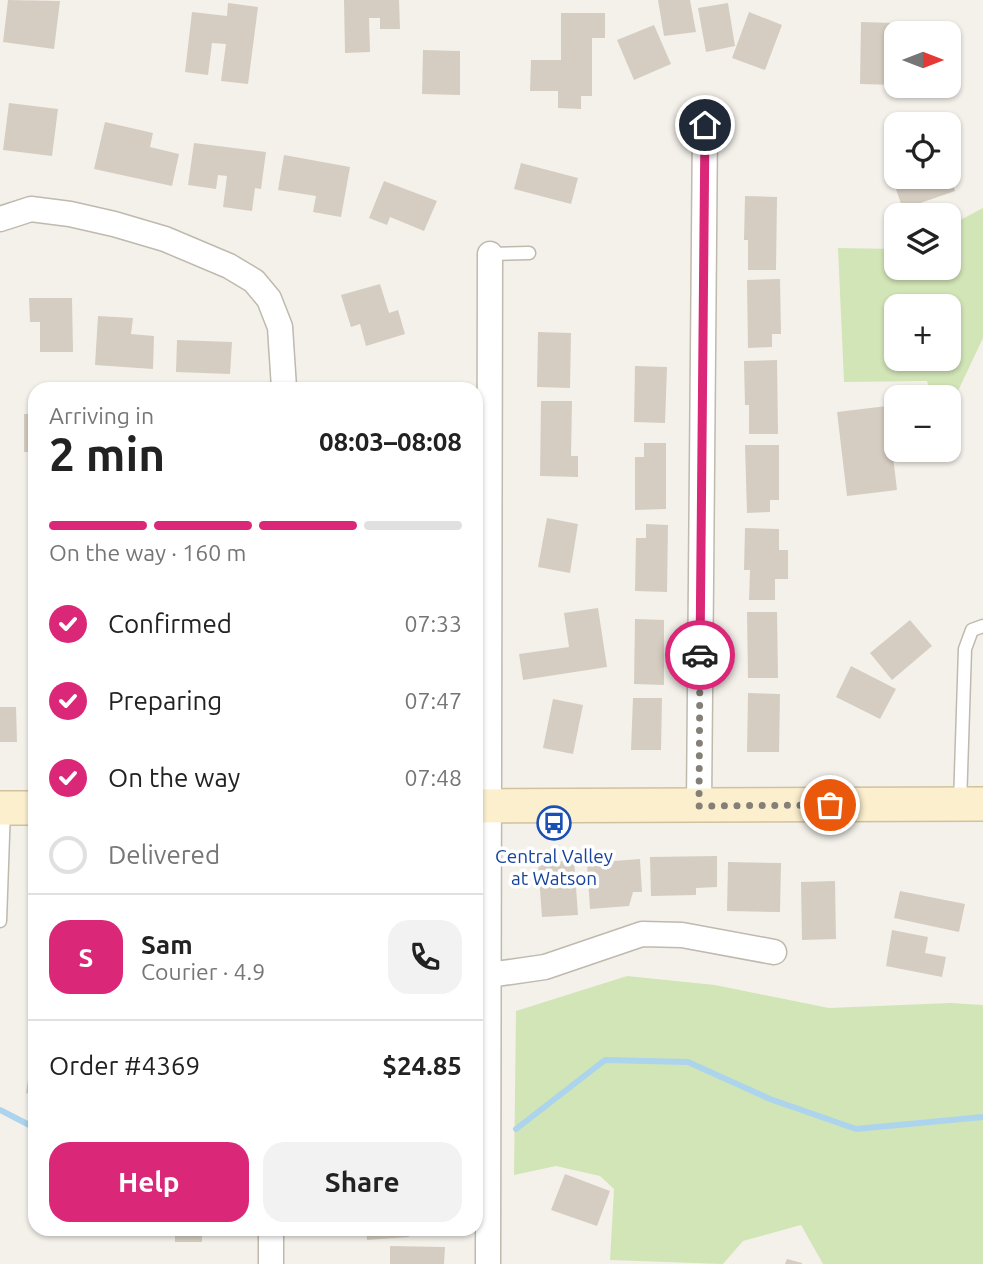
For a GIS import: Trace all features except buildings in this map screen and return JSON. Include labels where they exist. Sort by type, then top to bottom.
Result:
[{"type":"main road","points":[[483,806],[972,804]]},
{"type":"street","points":[[699,806],[705,125]]},
{"type":"street","points":[[0,219],[31,209],[114,223],[165,239],[229,266],[254,281],[269,299],[280,327],[284,382]]},
{"type":"street","points":[[488,1264],[489,975],[483,806],[490,254]]},
{"type":"street","points":[[489,975],[545,967],[642,934],[682,935],[774,952]]},
{"type":"street","points":[[271,1236],[271,1264]]},
{"type":"lane","points":[[490,254],[529,253]]},
{"type":"lane","points":[[972,804],[965,649],[972,630],[983,625]]},
{"type":"lane","points":[[0,920],[13,808]]},
{"type":"green space","points":[[983,208],[983,338],[961,385],[928,385],[927,381],[844,382],[838,248],[884,249],[884,280],[961,280],[961,220]]},
{"type":"green space","points":[[627,976],[715,985],[829,1008],[950,1003],[983,1005],[983,1264],[823,1264],[801,1225],[743,1241],[723,1264],[610,1260],[614,1189],[600,1176],[556,1166],[514,1175],[516,1011]]},
{"type":"waterway","points":[[516,1129],[605,1060],[688,1062],[770,1099],[856,1129],[983,1117]]},
{"type":"waterway","points":[[0,1110],[28,1124]]},
{"type":"way so far","points":[[700,655],[699,806],[830,805]]},
{"type":"place","name":"Central Valley at Watson","points":[[554,823]]},
{"type":"route","points":[[700,655],[705,125]]}]
